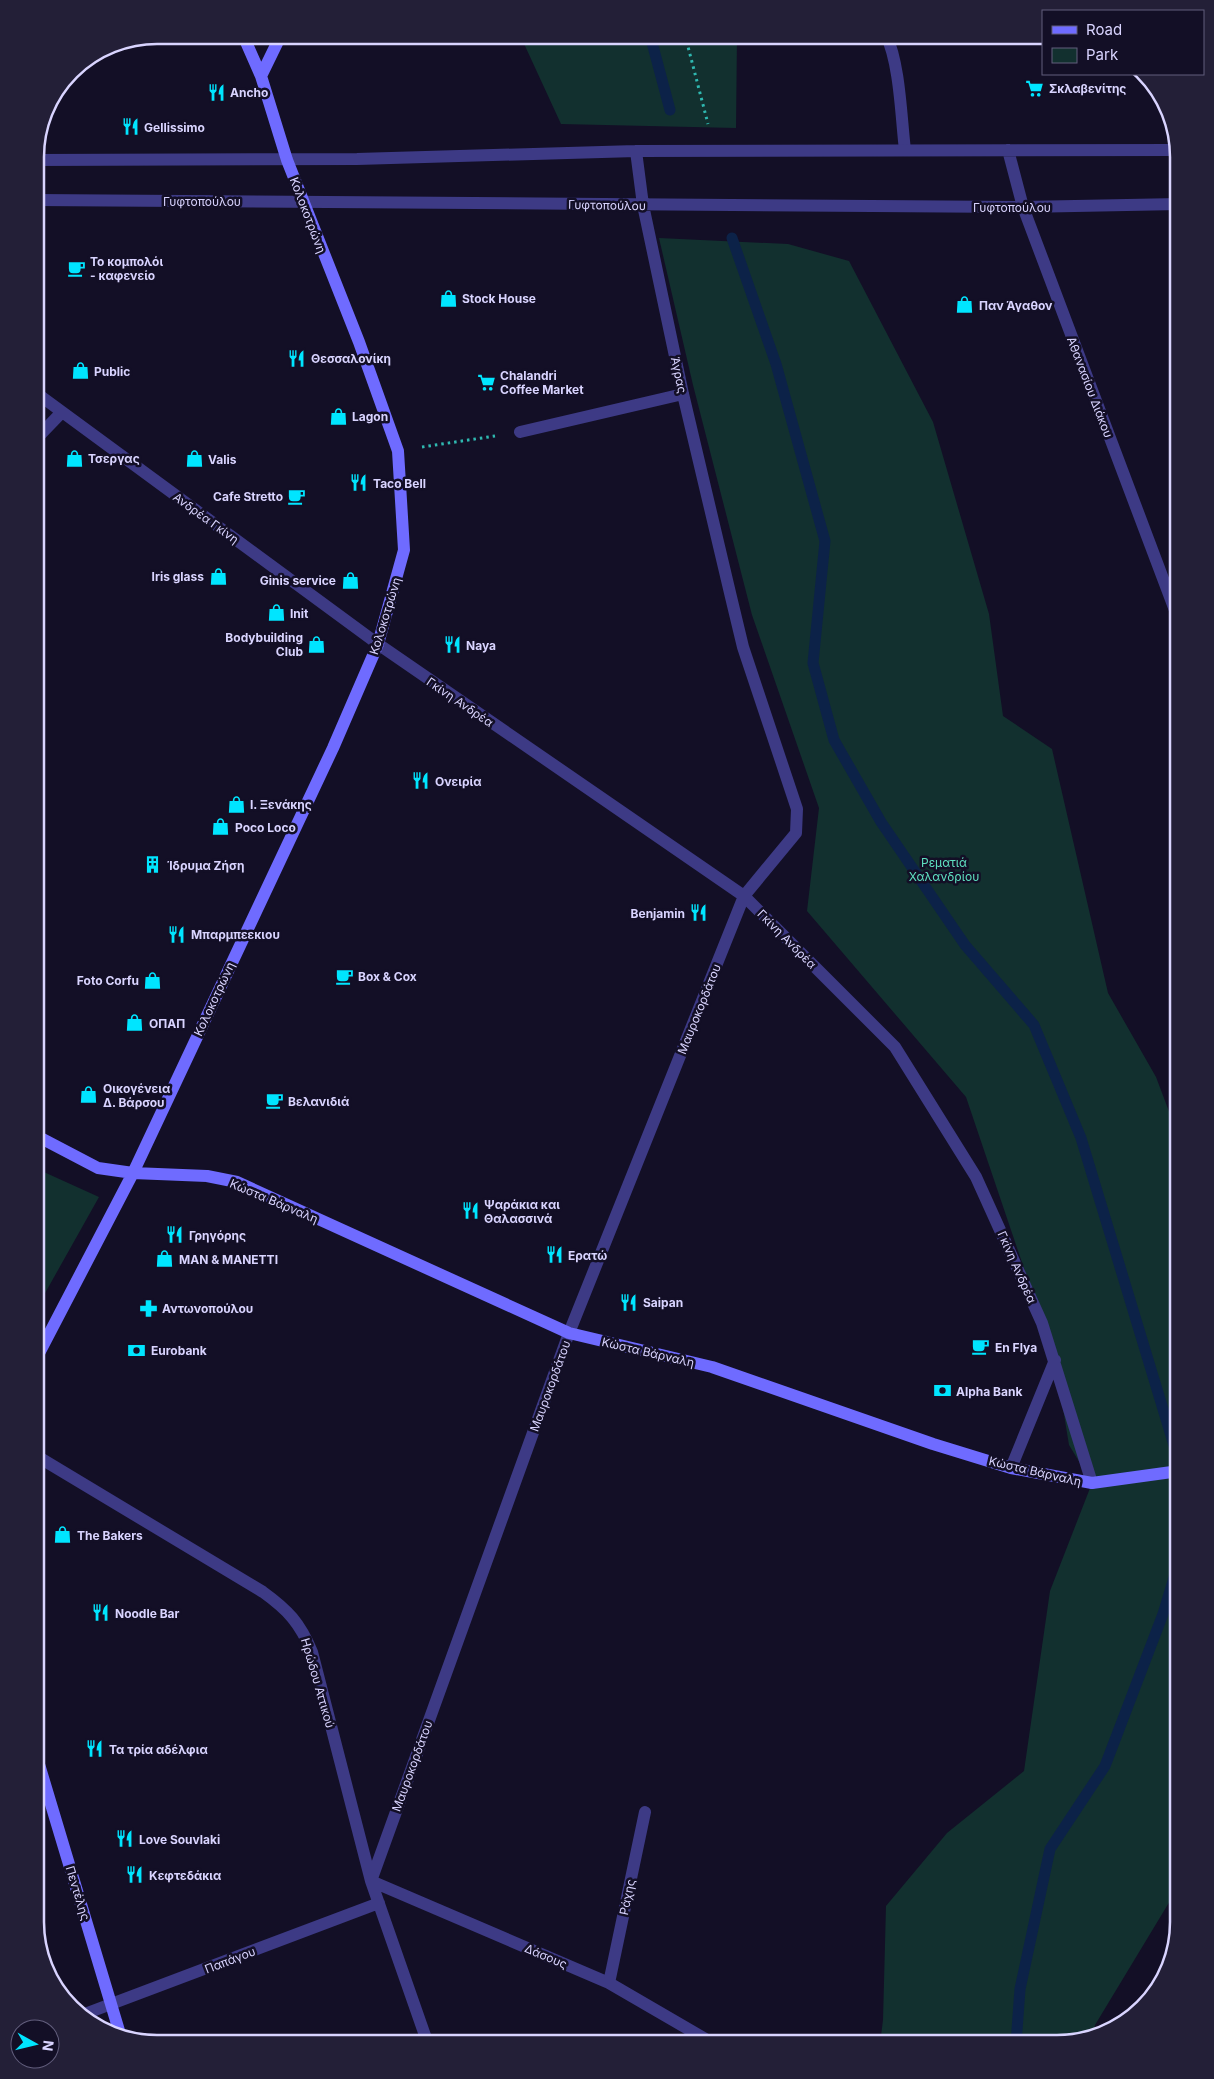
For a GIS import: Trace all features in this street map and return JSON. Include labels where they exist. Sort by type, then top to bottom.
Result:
[{"type":"main road","name":"Κολοκοτρώνη","points":[[44,1344],[133,1173],[333,748],[378,644],[404,550],[398,451],[287,160],[261,76],[247,44]]},
{"type":"main road","points":[[261,76],[277,44]]},
{"type":"main road","name":"Κώστα Βάρναλη","points":[[44,1140],[98,1168],[133,1173],[190,1174],[237,1182],[569,1333],[712,1367],[933,1444],[1011,1468],[1092,1483],[1170,1472]]},
{"type":"main road","name":"Πεντέλης","points":[[44,1781],[118,2028]]},
{"type":"street","points":[[890,44],[905,150]]},
{"type":"street","name":"Αθανασίου Διάκου","points":[[1008,150],[1023,207],[1170,597]]},
{"type":"street","points":[[44,160],[287,160],[636,151],[1170,150]]},
{"type":"street","name":"Άγρας","points":[[636,151],[643,205],[683,394],[731,597],[748,664],[797,809],[796,833],[744,896]]},
{"type":"street","name":"Γυφτοπούλου","points":[[44,200],[1023,207],[1170,204]]},
{"type":"street","points":[[520,432],[683,394]]},
{"type":"street","name":"Ανδρέα Γκίνη","points":[[44,399],[378,644]]},
{"type":"street","points":[[44,431],[62,412]]},
{"type":"street","name":"Γκίνη Ανδρέα","points":[[378,644],[744,896],[895,1047],[976,1177],[1042,1323],[1092,1483]]},
{"type":"street","name":"Μαυροκορδάτου","points":[[371,1880],[569,1333],[744,896]]},
{"type":"street","points":[[1011,1468],[1055,1360]]},
{"type":"street","name":"Ηρώδου Αττικού","points":[[44,1460],[263,1592],[294,1618],[303,1631],[312,1652],[371,1880],[425,2035]]},
{"type":"street","name":"Ράχης","points":[[609,1983],[645,1812]]},
{"type":"street","name":"Δάσους","points":[[371,1880],[609,1983],[699,2035]]},
{"type":"street","name":"Παπάγου","points":[[90,2013],[379,1903]]},
{"type":"path","points":[[687,44],[716,152]]},
{"type":"path","points":[[398,451],[520,432]]},
{"type":"green space","points":[[524,44],[737,44],[736,128],[561,124]]},
{"type":"green space","name":"Ρεματιά Χαλανδρίου","points":[[659,238],[788,244],[849,261],[933,422],[989,614],[1003,716],[1052,749],[1108,993],[1156,1077],[1170,1114],[1170,1901],[1094,2029],[1080,2033],[1065,2035],[881,2035],[886,1906],[947,1833],[1024,1771],[1050,1591],[1092,1483],[1069,1445],[1055,1360],[966,1097],[807,911],[819,808],[752,615],[693,385]]},
{"type":"green space","points":[[44,1172],[99,1197],[44,1295]]},
{"type":"waterway","points":[[652,44],[670,110]]},
{"type":"waterway","points":[[732,238],[776,364],[825,541],[813,663],[834,740],[881,822],[965,945],[1034,1025],[1081,1138],[1170,1432]]},
{"type":"waterway","points":[[1017,2035],[1020,1989],[1050,1849],[1105,1766],[1163,1614],[1170,1591]]},
{"type":"place","name":"Σκλαβενίτης","points":[[1035,88]]},
{"type":"place","name":"Ancho","points":[[216,92]]},
{"type":"place","name":"Gellissimo","points":[[130,127]]},
{"type":"place","name":"Το κομπολόι - καφενείο","points":[[76,268]]},
{"type":"place","name":"Stock House","points":[[448,298]]},
{"type":"place","name":"Παν Άγαθον","points":[[965,305]]},
{"type":"place","name":"Θεσσαλονίκη","points":[[297,358]]},
{"type":"place","name":"Public","points":[[80,371]]},
{"type":"place","name":"Chalandri Coffee Market","points":[[486,382]]},
{"type":"place","name":"Lagon","points":[[338,416]]},
{"type":"place","name":"Τσεργας","points":[[74,458]]},
{"type":"place","name":"Valis","points":[[194,459]]},
{"type":"place","name":"Taco Bell","points":[[359,483]]},
{"type":"place","name":"Cafe Stretto","points":[[297,496]]},
{"type":"place","name":"Iris glass","points":[[218,576]]},
{"type":"place","name":"Ginis service","points":[[350,580]]},
{"type":"place","name":"Init","points":[[276,613]]},
{"type":"place","name":"Bodybuilding Club","points":[[317,644]]},
{"type":"place","name":"Naya","points":[[452,645]]},
{"type":"place","name":"Ονειρία","points":[[421,781]]},
{"type":"place","name":"Ι. Ξενάκης","points":[[236,804]]},
{"type":"place","name":"Poco Loco","points":[[221,827]]},
{"type":"place","name":"Ίδρυμα Ζήση","points":[[153,865]]},
{"type":"place","name":"Benjamin","points":[[699,913]]},
{"type":"place","name":"Μπαρμπεεκιου","points":[[177,934]]},
{"type":"place","name":"Box & Cox","points":[[344,976]]},
{"type":"place","name":"Foto Corfu","points":[[153,980]]},
{"type":"place","name":"ΟΠΑΠ","points":[[135,1023]]},
{"type":"place","name":"Οικογένεια Δ. Βάρσου","points":[[89,1095]]},
{"type":"place","name":"Βελανιδιά","points":[[274,1101]]},
{"type":"place","name":"Ψαράκια και Θαλασσινά","points":[[470,1211]]},
{"type":"place","name":"Γρηγόρης","points":[[175,1235]]},
{"type":"place","name":"Ερατώ","points":[[554,1255]]},
{"type":"place","name":"MAN & ΜΑΝΕΤΤΙ","points":[[165,1259]]},
{"type":"place","name":"Saipan","points":[[629,1302]]},
{"type":"place","name":"Αντωνοπούλου","points":[[148,1308]]},
{"type":"place","name":"En Flya","points":[[981,1347]]},
{"type":"place","name":"Eurobank","points":[[137,1350]]},
{"type":"place","name":"Alpha Bank","points":[[942,1391]]},
{"type":"place","name":"The Bakers","points":[[63,1535]]},
{"type":"place","name":"Noodle Bar","points":[[101,1613]]},
{"type":"place","name":"Τα τρία αδέλφια","points":[[95,1749]]},
{"type":"place","name":"Love Souvlaki","points":[[125,1839]]},
{"type":"place","name":"Κεφτεδάκια","points":[[135,1875]]}]
